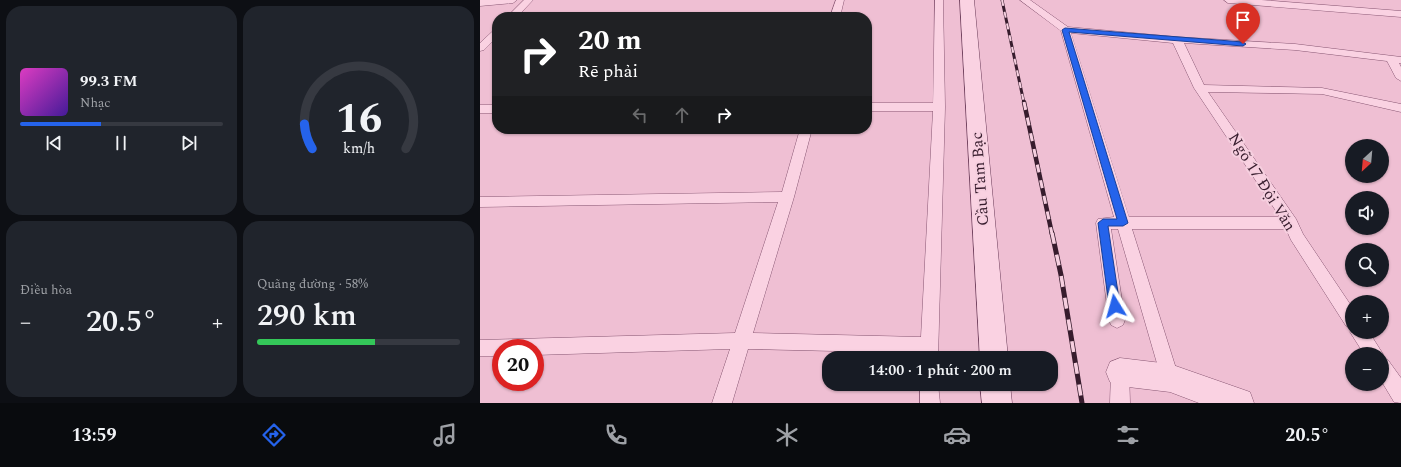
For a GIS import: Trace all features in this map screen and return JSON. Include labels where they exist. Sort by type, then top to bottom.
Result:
[{"type":"main road","name":"Cầu Tam Bạc","points":[[967,0],[993,351]]},
{"type":"main road","points":[[1120,372],[1170,378],[1239,403]]},
{"type":"main road","points":[[996,391],[997,403]]},
{"type":"lane","points":[[480,3],[513,0]]},
{"type":"lane","points":[[517,12],[529,0]]},
{"type":"lane","points":[[836,12],[840,0]]},
{"type":"lane","points":[[480,348],[742,341],[929,351],[939,107],[938,0]]},
{"type":"lane","points":[[1024,0],[1065,30],[1177,40],[1295,47],[1396,59],[1401,78]]},
{"type":"lane","points":[[1228,0],[1401,14]]},
{"type":"lane","points":[[1065,30],[1170,378]]},
{"type":"lane","name":"Ngõ 17 Đội Văn","points":[[1177,40],[1200,88],[1291,223],[1296,236],[1345,310]]},
{"type":"lane","points":[[480,48],[492,42]]},
{"type":"lane","points":[[1200,88],[1322,91],[1401,108]]},
{"type":"lane","points":[[872,107],[939,107]]},
{"type":"lane","points":[[480,109],[492,109]]},
{"type":"lane","points":[[722,403],[787,197],[805,134]]},
{"type":"lane","points":[[480,202],[787,197]]},
{"type":"lane","points":[[1117,320],[1103,223],[1291,223]]},
{"type":"lane","points":[[1120,372],[1120,403]]},
{"type":"lane","points":[[1389,377],[1401,395]]},
{"type":"lane","points":[[930,391],[930,403]]},
{"type":"railway","points":[[1002,0],[1024,103]]},
{"type":"railway","points":[[1024,102],[1052,234]]},
{"type":"railway","points":[[1052,233],[1061,275],[1082,403]]},
{"type":"route","points":[[1115,306],[1103,223],[1123,223],[1065,30],[1243,44]]}]
